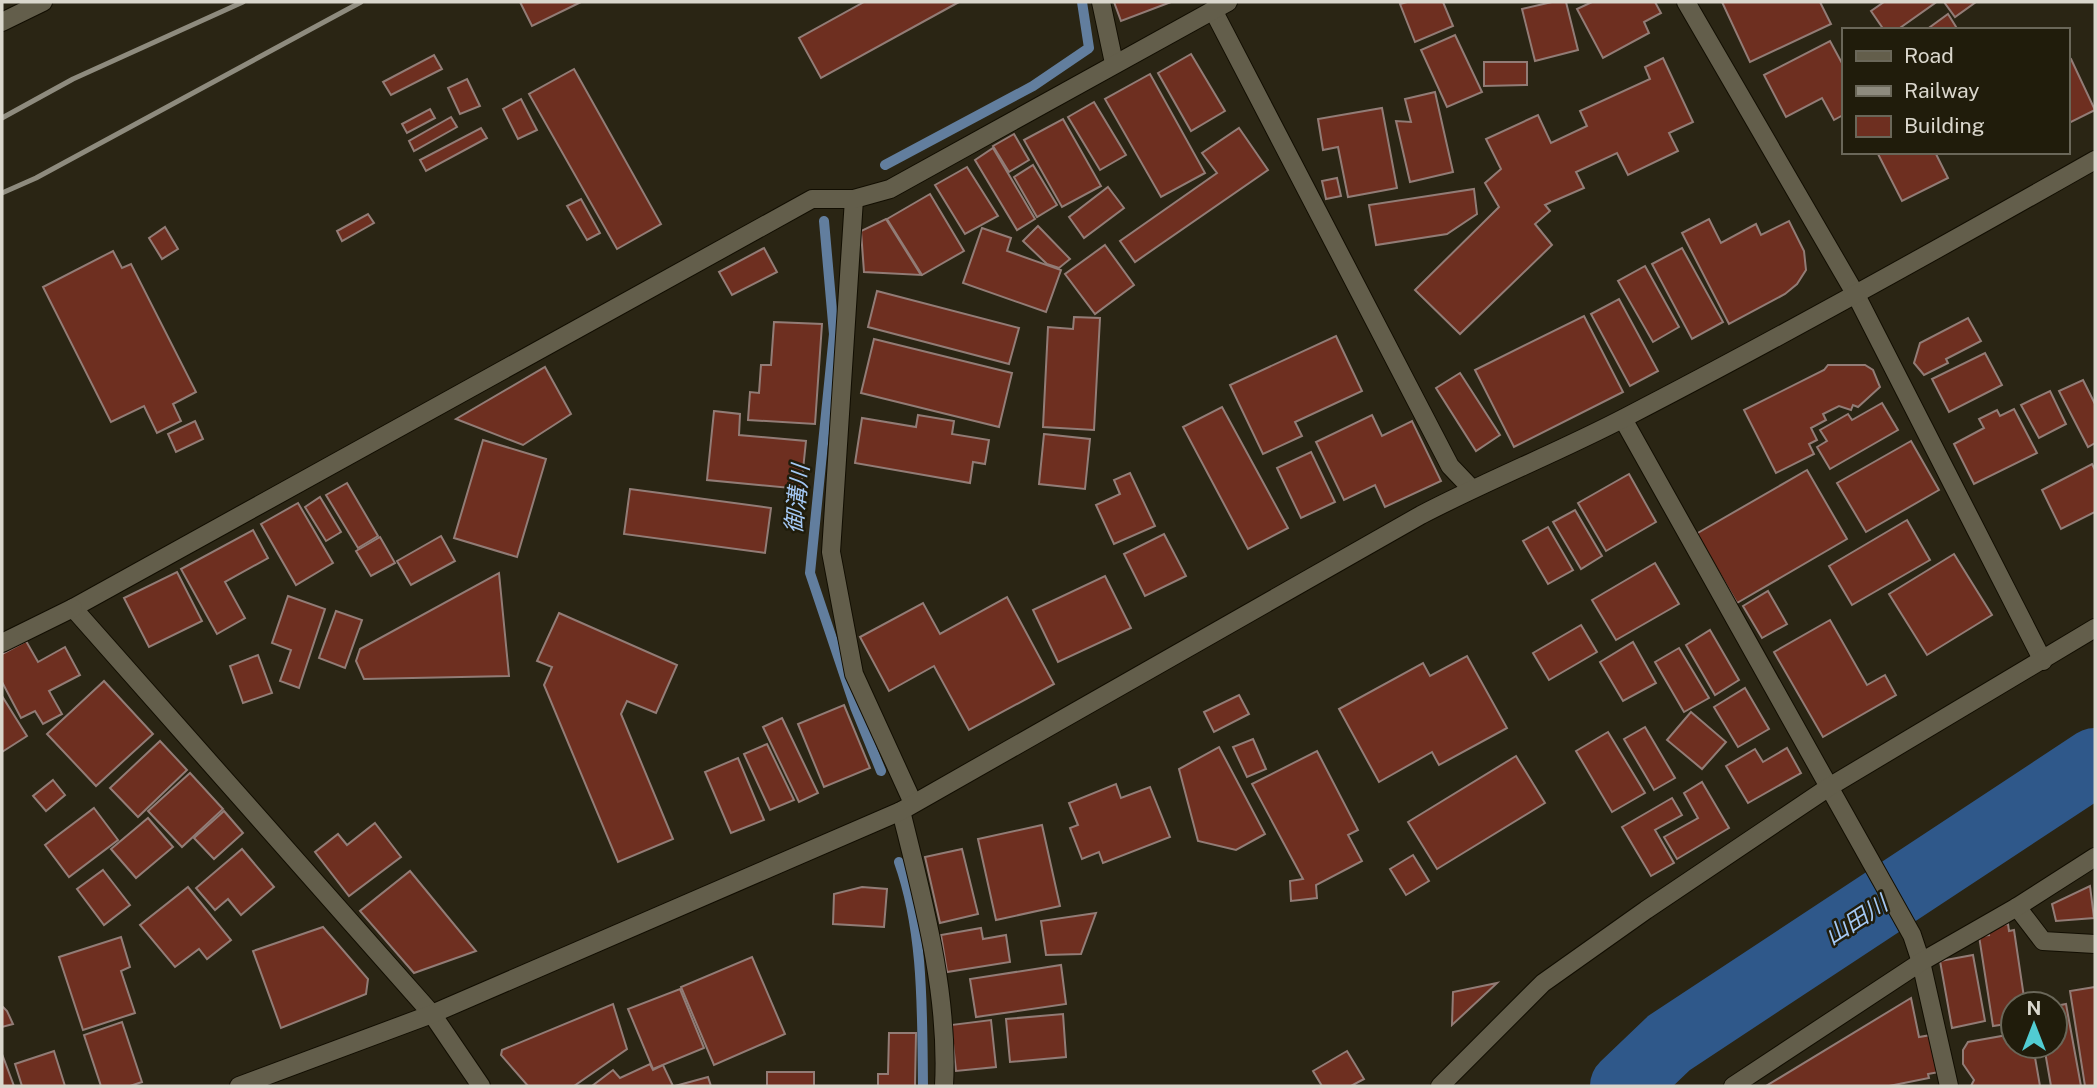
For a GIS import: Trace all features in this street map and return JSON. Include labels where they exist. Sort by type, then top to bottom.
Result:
[{"type":"street","points":[[2,22],[43,2]]},
{"type":"street","points":[[1101,2],[1114,63]]},
{"type":"street","points":[[1686,2],[1856,295],[2043,661]]},
{"type":"street","points":[[2,643],[73,608],[812,199],[854,199],[890,188],[1221,6],[1450,466],[1471,488]]},
{"type":"street","points":[[239,1086],[432,1014],[907,807],[1471,488],[1623,419],[1856,295],[2095,160]]},
{"type":"street","points":[[854,199],[831,552],[854,674],[907,807],[943,1022],[944,1086]]},
{"type":"street","points":[[1623,419],[1912,935],[1922,962],[1949,1086]]},
{"type":"street","points":[[73,608],[432,1014],[481,1086]]},
{"type":"street","points":[[1440,1086],[1543,983],[1829,787],[2095,628]]},
{"type":"street","points":[[1733,1086],[1922,962],[2017,907],[2095,857]]},
{"type":"street","points":[[2017,907],[2043,941],[2095,944]]},
{"type":"building","points":[[520,2],[581,2],[532,26]]},
{"type":"building","points":[[864,2],[959,2],[821,78],[799,38]]},
{"type":"building","points":[[1114,2],[1171,2],[1121,21]]},
{"type":"building","points":[[1443,2],[1453,26],[1415,42],[1400,4]]},
{"type":"building","points":[[1552,2],[1566,2],[1578,50],[1535,61],[1522,9]]},
{"type":"building","points":[[1592,2],[1655,2],[1661,13],[1644,22],[1649,33],[1603,58],[1577,9]]},
{"type":"building","points":[[1722,2],[1820,2],[1831,24],[1750,62]]},
{"type":"building","points":[[1884,2],[1935,3],[1900,28],[1883,28],[1871,11]]},
{"type":"building","points":[[1944,2],[1976,2],[1955,17]]},
{"type":"building","points":[[1948,14],[1957,28],[1929,28]]},
{"type":"building","points":[[1455,35],[1482,92],[1447,107],[1421,50]]},
{"type":"building","points":[[1830,41],[1842,63],[1842,116],[1834,120],[1822,98],[1786,117],[1764,75]]},
{"type":"building","points":[[1191,54],[1225,111],[1191,131],[1158,73]]},
{"type":"building","points":[[434,55],[442,69],[391,95],[383,82]]},
{"type":"building","points":[[1663,58],[1693,122],[1669,133],[1678,151],[1628,175],[1617,153],[1576,172],[1584,188],[1545,205],[1550,211],[1535,224],[1552,245],[1460,334],[1415,290],[1499,207],[1485,183],[1501,169],[1486,139],[1538,115],[1551,143],[1587,126],[1580,111],[1650,79],[1645,67]]},
{"type":"building","points":[[2071,59],[2095,110],[2069,123]]},
{"type":"building","points":[[1484,62],[1527,62],[1527,85],[1484,86]]},
{"type":"building","points":[[574,69],[661,224],[617,249],[529,94]]},
{"type":"building","points":[[1150,74],[1205,173],[1161,197],[1105,99]]},
{"type":"building","points":[[467,79],[480,106],[460,114],[448,88]]},
{"type":"building","points":[[1435,92],[1453,172],[1410,182],[1396,121],[1411,122],[1405,99]]},
{"type":"building","points":[[521,99],[537,130],[518,139],[503,109]]},
{"type":"building","points":[[1094,102],[1126,155],[1100,170],[1068,117]]},
{"type":"building","points":[[1382,108],[1397,188],[1348,197],[1338,147],[1323,150],[1318,119]]},
{"type":"building","points":[[430,109],[435,118],[407,133],[402,124]]},
{"type":"building","points":[[451,117],[457,127],[414,151],[409,141]]},
{"type":"building","points":[[1063,119],[1101,186],[1062,207],[1024,140]]},
{"type":"building","points":[[481,128],[487,138],[426,171],[420,160]]},
{"type":"building","points":[[1239,128],[1268,170],[1135,262],[1120,241],[1217,173],[1202,153]]},
{"type":"building","points":[[1014,134],[1029,160],[1009,172],[993,146]]},
{"type":"building","points":[[993,148],[1035,219],[1017,230],[975,160]]},
{"type":"building","points":[[1878,154],[1936,154],[1948,178],[1902,201]]},
{"type":"building","points":[[1033,165],[1057,205],[1037,217],[1014,177]]},
{"type":"building","points":[[967,167],[998,216],[965,234],[935,185]]},
{"type":"building","points":[[1337,178],[1341,196],[1326,199],[1322,181]]},
{"type":"building","points":[[1108,187],[1124,208],[1084,238],[1069,217]]},
{"type":"building","points":[[1474,189],[1477,214],[1447,234],[1376,245],[1369,205]]},
{"type":"building","points":[[930,194],[964,251],[922,275],[887,219]]},
{"type":"building","points":[[581,199],[600,233],[587,240],[567,206]]},
{"type":"building","points":[[368,214],[374,223],[342,241],[337,231]]},
{"type":"building","points":[[886,219],[921,275],[864,272],[861,231]]},
{"type":"building","points":[[1709,219],[1721,243],[1756,224],[1761,235],[1789,221],[1804,251],[1806,270],[1797,284],[1785,294],[1729,324],[1682,233]]},
{"type":"building","points":[[1038,226],[1070,259],[1059,268],[1047,264],[1023,241]]},
{"type":"building","points":[[165,227],[178,249],[162,259],[149,238]]},
{"type":"building","points":[[982,228],[1011,238],[1007,251],[1061,270],[1046,312],[963,283]]},
{"type":"building","points":[[1105,245],[1134,285],[1095,314],[1065,274]]},
{"type":"building","points":[[764,248],[777,272],[732,295],[719,272]]},
{"type":"building","points":[[1682,248],[1723,322],[1692,339],[1652,264]]},
{"type":"building","points":[[113,251],[122,268],[131,264],[196,392],[173,404],[181,421],[157,433],[144,406],[111,422],[43,287]]},
{"type":"building","points":[[1645,266],[1679,327],[1653,342],[1618,281]]},
{"type":"building","points":[[877,291],[1019,328],[1009,364],[868,327]]},
{"type":"building","points":[[1619,299],[1658,371],[1630,386],[1591,314]]},
{"type":"building","points":[[1584,316],[1623,392],[1514,447],[1475,370]]},
{"type":"building","points":[[1074,317],[1100,318],[1094,430],[1043,427],[1048,327],[1073,329]]},
{"type":"building","points":[[1968,318],[1981,341],[1946,359],[1948,363],[1924,375],[1914,363],[1920,343]]},
{"type":"building","points":[[774,322],[822,324],[815,424],[748,420],[750,392],[759,393],[761,365],[771,365]]},
{"type":"building","points":[[1336,336],[1362,391],[1295,422],[1302,436],[1263,454],[1230,385]]},
{"type":"building","points":[[874,339],[1012,373],[999,427],[861,393]]},
{"type":"building","points":[[1985,353],[2002,385],[1949,412],[1932,379]]},
{"type":"building","points":[[1828,365],[1865,365],[1873,370],[1880,387],[1858,407],[1853,405],[1851,410],[1839,406],[1823,414],[1826,420],[1811,428],[1817,440],[1809,444],[1814,454],[1776,473],[1744,410],[1824,370]]},
{"type":"building","points":[[545,367],[571,414],[523,445],[456,419]]},
{"type":"building","points":[[1460,373],[1500,435],[1476,451],[1436,388]]},
{"type":"building","points":[[2083,380],[2095,404],[2095,443],[2088,447],[2059,391]]},
{"type":"building","points":[[2050,391],[2066,424],[2039,438],[2021,405]]},
{"type":"building","points":[[1882,403],[1898,430],[1830,469],[1817,447],[1827,441],[1820,430],[1848,414],[1852,420]]},
{"type":"building","points":[[1222,407],[1288,528],[1248,549],[1183,427]]},
{"type":"building","points":[[2014,409],[2037,453],[1974,484],[1954,444],[1984,428],[1979,419],[1997,410],[2000,416]]},
{"type":"building","points":[[714,411],[740,414],[739,435],[806,441],[801,489],[707,480]]},
{"type":"building","points":[[918,415],[954,421],[952,434],[989,440],[985,464],[973,462],[970,483],[855,463],[862,418],[916,427]]},
{"type":"building","points":[[1372,415],[1382,436],[1412,421],[1441,481],[1385,507],[1375,485],[1344,500],[1316,442]]},
{"type":"building","points":[[195,421],[203,439],[176,452],[168,434]]},
{"type":"building","points":[[1044,434],[1090,439],[1085,489],[1039,484]]},
{"type":"building","points":[[483,440],[546,459],[517,557],[454,538]]},
{"type":"building","points":[[1911,441],[1939,490],[1866,532],[1837,483]]},
{"type":"building","points":[[1311,452],[1335,502],[1301,518],[1277,468]]},
{"type":"building","points":[[2092,464],[2095,470],[2095,512],[2061,529],[2042,490]]},
{"type":"building","points":[[1807,470],[1847,539],[1737,603],[1696,534]]},
{"type":"building","points":[[1130,473],[1155,526],[1114,544],[1096,505],[1120,494],[1114,480]]},
{"type":"building","points":[[1629,474],[1656,522],[1606,551],[1578,503]]},
{"type":"building","points":[[347,483],[378,536],[358,548],[326,495]]},
{"type":"building","points":[[630,489],[771,508],[765,553],[624,534]]},
{"type":"building","points":[[320,497],[341,532],[326,541],[305,507]]},
{"type":"building","points":[[298,503],[333,563],[296,585],[261,524]]},
{"type":"building","points":[[1575,510],[1602,556],[1581,569],[1553,522]]},
{"type":"building","points":[[1907,520],[1930,560],[1852,605],[1829,566]]},
{"type":"building","points":[[1548,527],[1573,570],[1548,584],[1523,541]]},
{"type":"building","points":[[253,530],[268,558],[225,582],[245,618],[217,634],[181,569]]},
{"type":"building","points":[[1164,534],[1186,576],[1145,596],[1124,554]]},
{"type":"building","points":[[441,536],[455,561],[411,585],[397,561]]},
{"type":"building","points":[[380,537],[395,563],[371,576],[356,551]]},
{"type":"building","points":[[1954,554],[1992,615],[1927,655],[1889,594]]},
{"type":"building","points":[[1655,563],[1679,604],[1616,640],[1592,600]]},
{"type":"building","points":[[177,572],[202,621],[149,647],[124,598]]},
{"type":"building","points":[[499,573],[509,676],[364,679],[356,661],[360,649]]},
{"type":"building","points":[[1105,576],[1131,628],[1058,662],[1033,610]]},
{"type":"building","points":[[1768,591],[1787,624],[1762,638],[1743,606]]},
{"type":"building","points":[[288,596],[325,609],[299,688],[280,681],[291,650],[272,643]]},
{"type":"building","points":[[1007,597],[1054,684],[969,730],[934,666],[889,691],[860,637],[923,603],[940,634]]},
{"type":"building","points":[[336,611],[362,620],[345,668],[319,658]]},
{"type":"building","points":[[559,613],[677,665],[656,713],[627,701],[621,714],[673,839],[618,862],[544,685],[552,667],[537,661]]},
{"type":"building","points":[[1830,620],[1867,685],[1885,675],[1896,695],[1823,737],[1774,652]]},
{"type":"building","points":[[1581,625],[1597,652],[1549,680],[1533,653]]},
{"type":"building","points":[[1710,630],[1739,680],[1715,695],[1686,645]]},
{"type":"building","points":[[26,641],[38,662],[65,647],[80,675],[49,691],[62,714],[43,724],[35,711],[21,718],[2,682],[2,654]]},
{"type":"building","points":[[1633,642],[1656,683],[1623,701],[1600,662]]},
{"type":"building","points":[[1679,648],[1709,698],[1684,712],[1655,662]]},
{"type":"building","points":[[258,655],[272,693],[243,703],[230,666]]},
{"type":"building","points":[[1467,656],[1507,728],[1439,765],[1432,752],[1379,782],[1339,709],[1423,663],[1430,676]]},
{"type":"building","points":[[104,681],[153,734],[96,786],[47,734]]},
{"type":"building","points":[[1745,688],[1769,729],[1738,747],[1714,707]]},
{"type":"building","points":[[1239,695],[1249,714],[1214,732],[1204,712]]},
{"type":"building","points":[[2,696],[27,736],[2,752]]},
{"type":"building","points":[[844,705],[870,768],[824,787],[798,724]]},
{"type":"building","points":[[1691,712],[1726,742],[1702,769],[1667,740]]},
{"type":"building","points":[[782,718],[818,793],[799,802],[763,727]]},
{"type":"building","points":[[1645,727],[1675,778],[1654,790],[1624,739]]},
{"type":"building","points":[[1608,732],[1645,793],[1612,812],[1576,751]]},
{"type":"building","points":[[1253,739],[1266,769],[1247,777],[1233,747]]},
{"type":"building","points":[[160,741],[187,770],[138,817],[110,788]]},
{"type":"building","points":[[767,744],[794,800],[770,810],[744,754]]},
{"type":"building","points":[[1219,747],[1265,834],[1236,850],[1198,841],[1179,769]]},
{"type":"building","points":[[1787,748],[1801,773],[1748,803],[1726,766],[1755,749],[1763,762]]},
{"type":"building","points":[[1317,751],[1358,830],[1348,835],[1362,861],[1316,885],[1317,898],[1291,901],[1290,881],[1303,879],[1252,784]]},
{"type":"building","points":[[1516,756],[1545,803],[1437,869],[1408,822]]},
{"type":"building","points":[[738,758],[764,820],[731,833],[705,772]]},
{"type":"building","points":[[190,773],[223,809],[182,847],[148,811]]},
{"type":"building","points":[[53,780],[65,795],[46,811],[33,796]]},
{"type":"building","points":[[1702,782],[1729,828],[1677,859],[1664,837],[1698,818],[1684,793]]},
{"type":"building","points":[[1116,784],[1121,798],[1150,787],[1170,837],[1103,863],[1099,852],[1082,859],[1070,828],[1078,825],[1069,803]]},
{"type":"building","points":[[1672,798],[1682,815],[1655,830],[1674,863],[1651,876],[1622,827]]},
{"type":"building","points":[[94,808],[118,840],[69,877],[45,845]]},
{"type":"building","points":[[224,811],[243,833],[214,859],[194,838]]},
{"type":"building","points":[[148,818],[173,847],[136,878],[111,849]]},
{"type":"building","points":[[375,823],[401,857],[349,896],[315,852],[338,834],[347,845]]},
{"type":"building","points":[[1042,825],[1060,906],[996,920],[978,839]]},
{"type":"building","points":[[242,849],[274,887],[241,915],[228,899],[215,910],[196,888]]},
{"type":"building","points":[[962,849],[978,914],[940,923],[925,857]]},
{"type":"building","points":[[1413,855],[1429,881],[1406,895],[1390,869]]},
{"type":"building","points":[[103,870],[130,905],[104,925],[77,889]]},
{"type":"building","points":[[410,871],[476,951],[414,973],[360,911]]},
{"type":"building","points":[[2090,886],[2094,918],[2056,921],[2052,904]]},
{"type":"building","points":[[188,887],[231,940],[207,959],[199,949],[175,967],[140,925]]},
{"type":"building","points":[[862,887],[887,889],[884,927],[833,924],[834,894]]},
{"type":"building","points":[[1096,913],[1081,954],[1046,955],[1041,921]]},
{"type":"building","points":[[2008,924],[2009,931],[2014,930],[2023,990],[1999,990],[1999,1025],[1993,1026],[1979,936],[1989,935],[1988,927]]},
{"type":"building","points":[[323,927],[368,979],[366,994],[281,1028],[253,951]]},
{"type":"building","points":[[981,928],[983,939],[1006,935],[1010,962],[947,972],[941,935]]},
{"type":"building","points":[[121,937],[130,967],[121,971],[135,1013],[83,1030],[59,957]]},
{"type":"building","points":[[1973,955],[1985,1021],[1952,1028],[1940,961]]},
{"type":"building","points":[[752,957],[785,1034],[714,1065],[681,987]]},
{"type":"building","points":[[1061,965],[1066,1004],[976,1017],[970,979]]},
{"type":"building","points":[[1497,983],[1452,1025],[1453,992]]},
{"type":"building","points":[[2095,987],[2095,1086],[2085,1086],[2070,991]]},
{"type":"building","points":[[680,989],[704,1048],[653,1069],[628,1009]]},
{"type":"building","points":[[1911,998],[1919,1037],[1931,1035],[1939,1072],[1928,1074],[1929,1078],[1889,1086],[1766,1086]]},
{"type":"building","points":[[613,1004],[627,1049],[574,1086],[528,1086],[501,1055],[502,1050]]},
{"type":"building","points":[[2,1006],[7,1011],[13,1024],[2,1027]]},
{"type":"building","points":[[1063,1014],[1066,1057],[1010,1062],[1006,1019]]},
{"type":"building","points":[[991,1020],[996,1067],[956,1071],[951,1025]]},
{"type":"building","points":[[2069,1020],[2081,1086],[2051,1086],[2046,1060],[2069,1060]]},
{"type":"building","points":[[122,1022],[142,1082],[130,1086],[101,1086],[84,1035]]},
{"type":"building","points":[[889,1033],[916,1033],[915,1086],[878,1086],[878,1074],[888,1074]]},
{"type":"building","points":[[1999,1036],[1999,1060],[2035,1060],[2040,1086],[1971,1086],[1974,1080],[1963,1064],[1963,1050],[1968,1042]]},
{"type":"building","points":[[54,1051],[65,1086],[22,1086],[15,1064]]},
{"type":"building","points":[[1347,1051],[1364,1079],[1351,1086],[1322,1086],[1313,1071]]},
{"type":"building","points":[[2,1054],[14,1086],[2,1086]]},
{"type":"building","points":[[650,1064],[653,1070],[663,1065],[673,1086],[592,1086],[613,1070],[620,1078]]},
{"type":"building","points":[[767,1072],[814,1072],[814,1086],[767,1086]]},
{"type":"building","points":[[708,1077],[711,1086],[675,1086]]},
{"type":"waterway","name":"御溝川","points":[[885,165],[1033,86],[1089,48],[1082,2]]},
{"type":"waterway","name":"御溝川","points":[[824,221],[834,334],[810,573],[855,707],[881,771]]},
{"type":"waterway","name":"山田川","points":[[1624,1086],[1669,1043],[2095,762]]},
{"type":"waterway","name":"御溝川","points":[[899,862],[917,944],[922,1002],[923,1086]]},
{"type":"railway","points":[[2,118],[73,79],[243,2]]},
{"type":"railway","points":[[2,193],[36,178],[361,2]]}]
